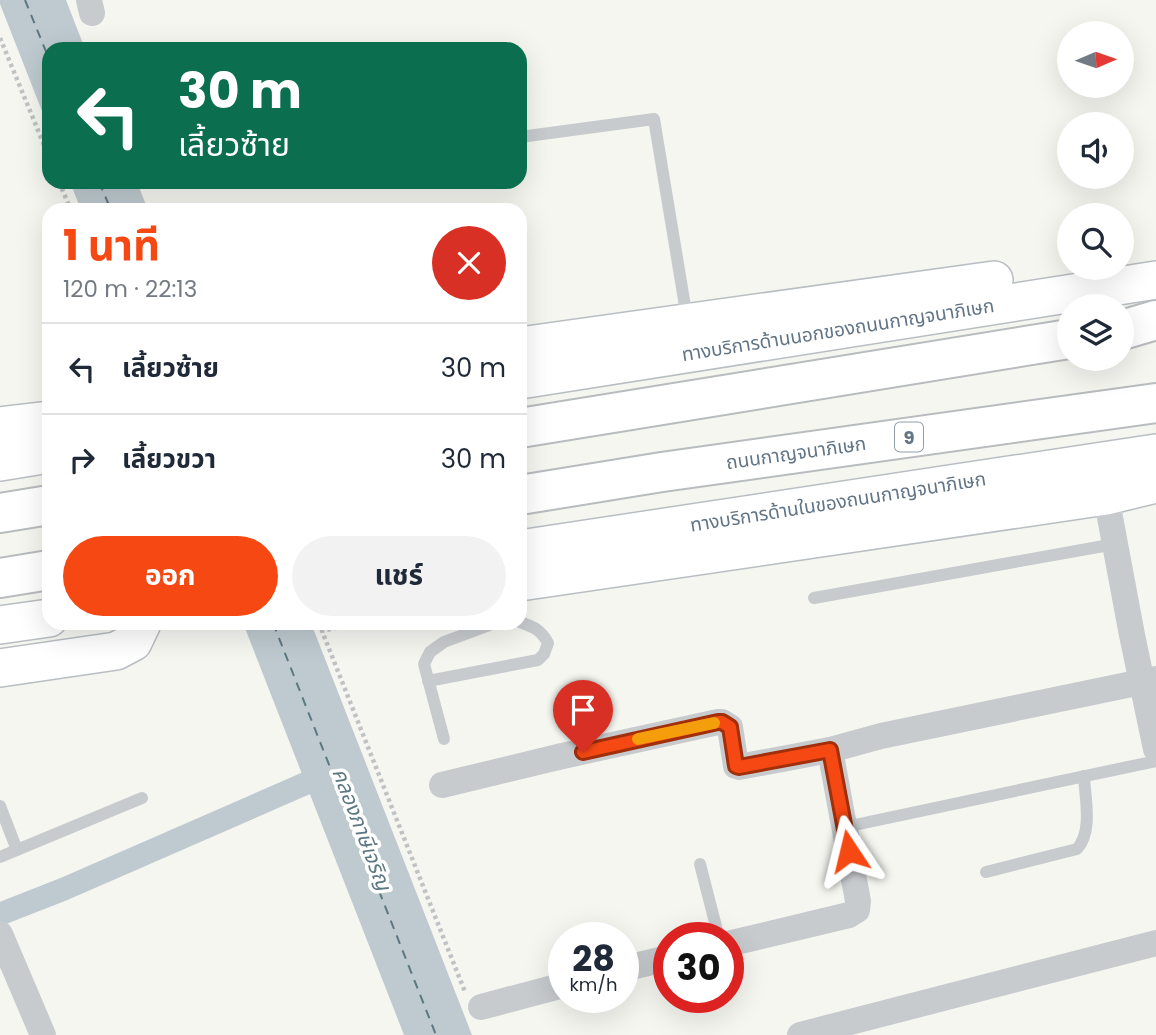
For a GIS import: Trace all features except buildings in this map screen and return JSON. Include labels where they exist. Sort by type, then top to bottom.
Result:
[{"type":"highway","points":[[1134,326],[1156,320]]},
{"type":"highway","points":[[1134,329],[1156,326]]},
{"type":"highway","points":[[527,427],[1057,341]]},
{"type":"highway","name":"ถนนกาญจนาภิเษก","points":[[527,494],[662,472],[1156,402]]},
{"type":"highway","points":[[0,513],[42,506]]},
{"type":"highway","points":[[0,578],[42,571]]},
{"type":"main road","points":[[527,345],[992,281],[1156,272]]},
{"type":"main road","name":"ทางบริการด้านนอกของถนนกาญจนาภิเษก","points":[[527,379],[1156,280]]},
{"type":"main road","points":[[0,426],[42,421]]},
{"type":"main road","name":"ทางบริการด้านในของถนนกาญจนาภิเษก","points":[[527,548],[1156,453]]},
{"type":"main road","points":[[0,462],[42,455]]},
{"type":"main road","points":[[527,581],[1106,496],[1156,484]]},
{"type":"main road","points":[[0,625],[42,619]]},
{"type":"main road","points":[[0,668],[116,651],[133,642],[139,630]]},
{"type":"street","points":[[1106,496],[1115,544],[1149,680],[1156,749]]},
{"type":"street","points":[[442,785],[718,722],[730,727],[736,766],[739,767],[830,750],[881,736],[1149,680]]},
{"type":"street","points":[[744,940],[849,915],[857,910],[858,901],[830,750]]},
{"type":"street","points":[[0,934],[43,1035]]},
{"type":"street","points":[[800,1035],[1156,943]]},
{"type":"street","points":[[474,1002],[548,988]]},
{"type":"lane","points":[[527,136],[654,119],[688,322]]},
{"type":"lane","points":[[814,598],[1115,544]]},
{"type":"lane","points":[[428,681],[538,660],[548,643],[542,633],[527,624]]},
{"type":"lane","points":[[444,739],[424,664],[430,652],[444,642],[476,630]]},
{"type":"lane","points":[[845,827],[1156,761]]},
{"type":"lane","points":[[986,872],[1077,849],[1083,843],[1087,832],[1084,776]]},
{"type":"lane","points":[[0,857],[142,798]]},
{"type":"lane","points":[[0,806],[17,850]]},
{"type":"lane","points":[[701,864],[715,922]]},
{"type":"path","points":[[0,38],[42,140]]},
{"type":"path","points":[[326,630],[322,631],[474,1002]]},
{"type":"water","points":[[0,0],[66,0],[82,42],[42,42],[42,111]]},
{"type":"water","points":[[73,189],[140,189],[145,203],[78,203]]},
{"type":"water","name":"คลองภาษีเจริญ","points":[[246,630],[314,630],[472,1035],[404,1035]]},
{"type":"waterway","name":"คลองภาษีเจริญ","points":[[0,914],[64,889],[332,772]]},
{"type":"ferry route","points":[[25,0],[42,42]]},
{"type":"ferry route","points":[[102,189],[108,203]]},
{"type":"ferry route","points":[[276,630],[436,1035]]},
{"type":"slow traffic","points":[[638,739],[714,723]]},
{"type":"route","points":[[583,752],[718,722],[730,727],[736,766],[739,767],[830,750],[849,851]]}]
